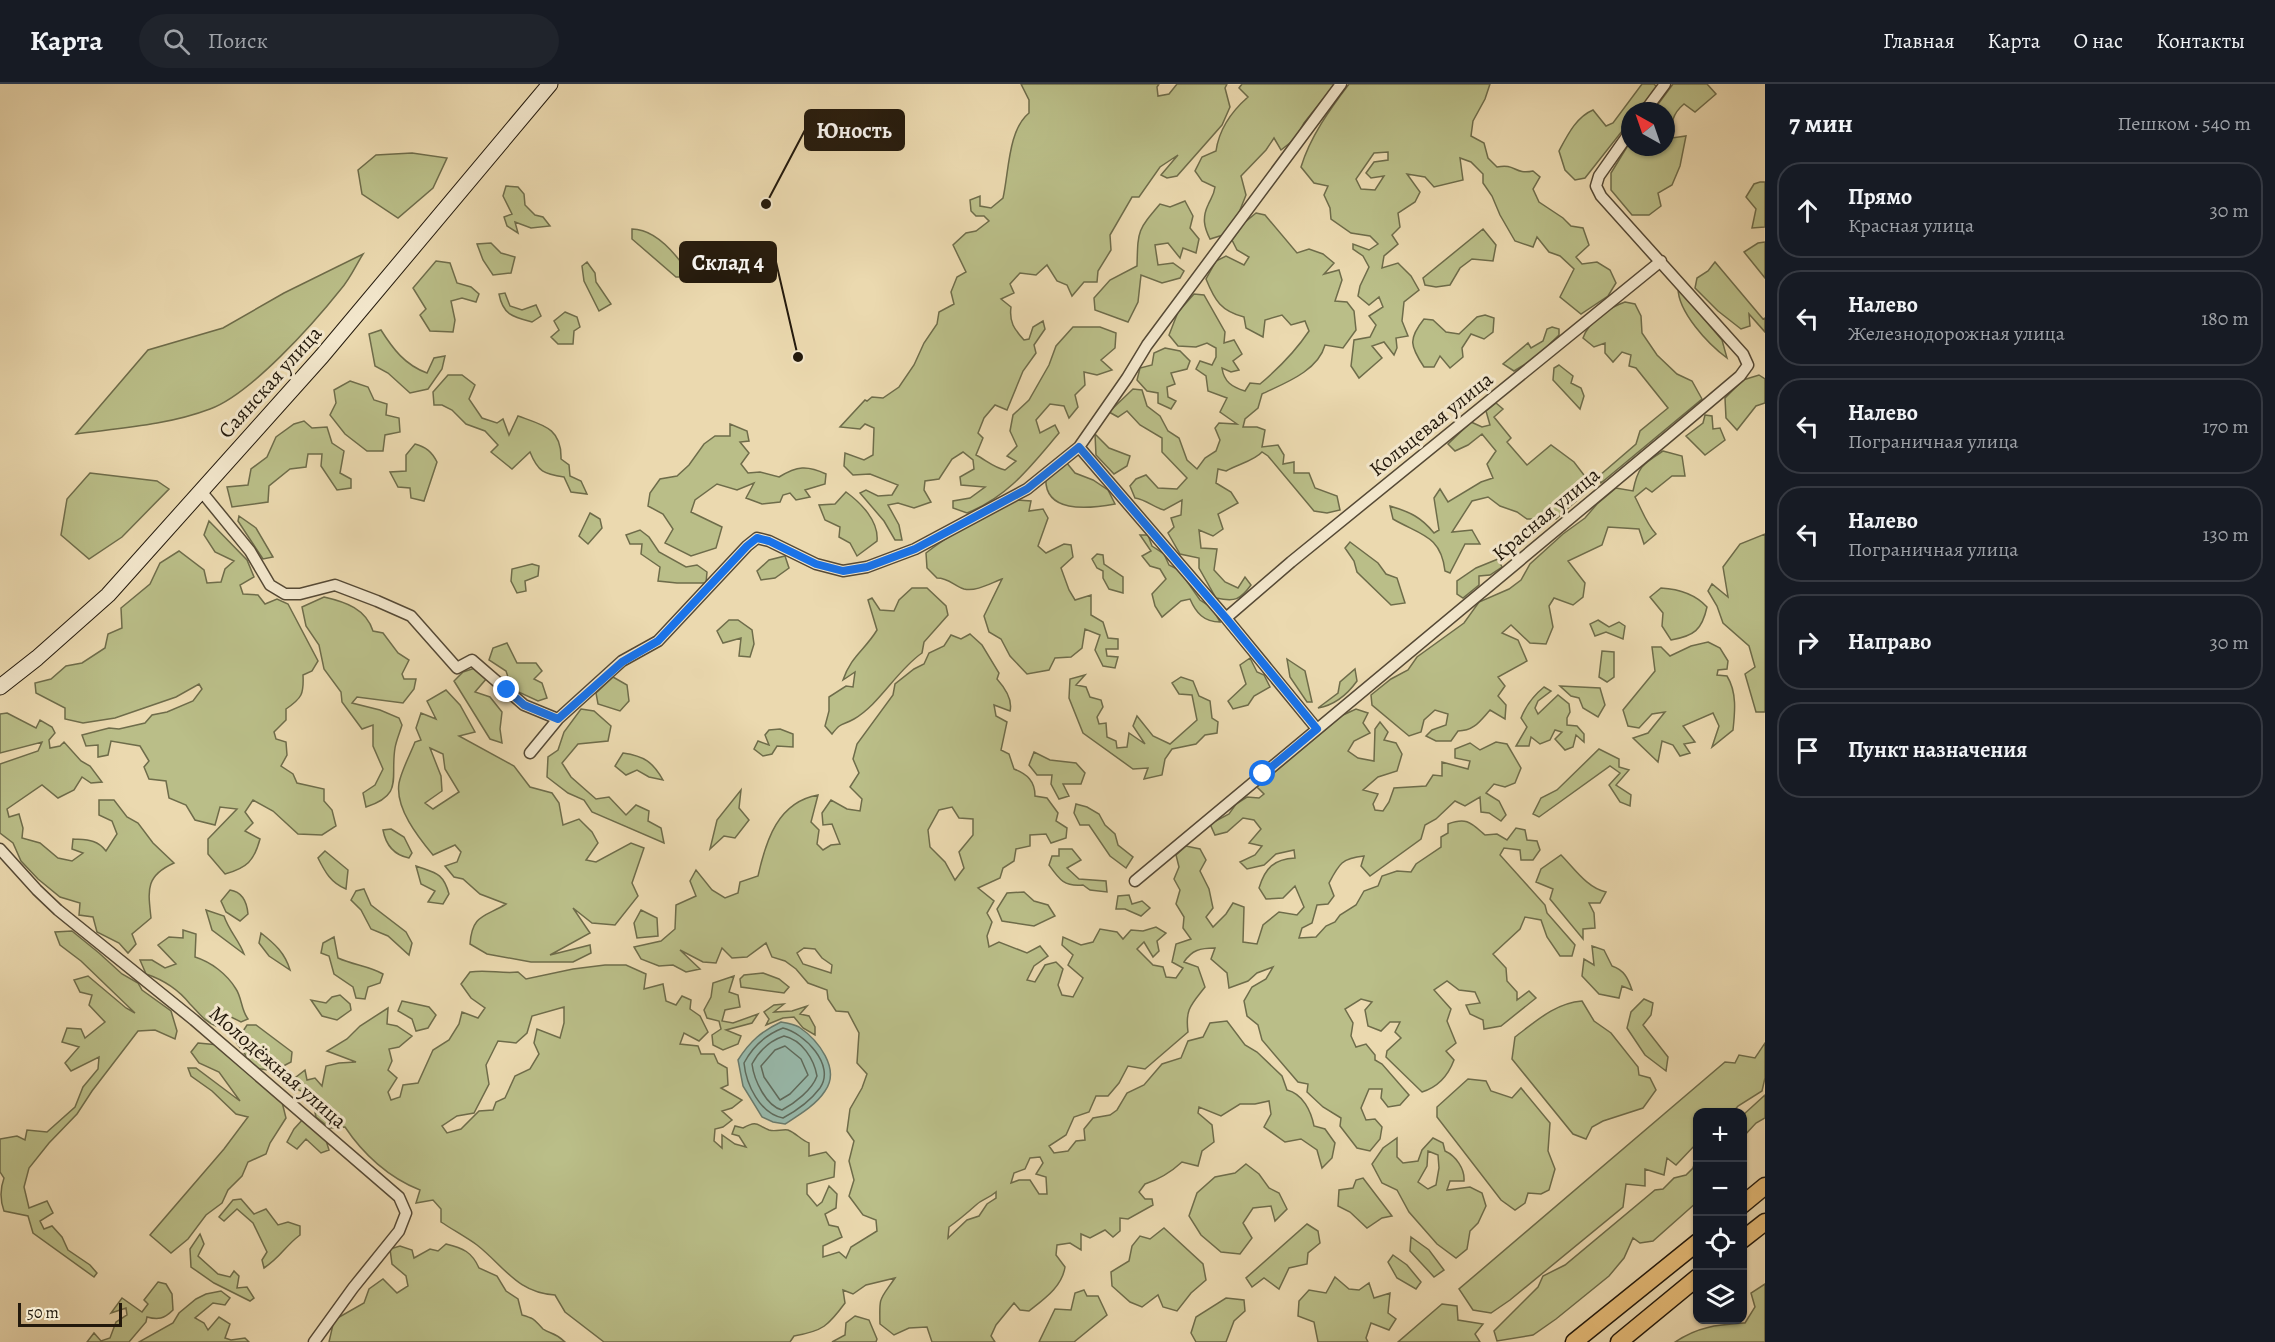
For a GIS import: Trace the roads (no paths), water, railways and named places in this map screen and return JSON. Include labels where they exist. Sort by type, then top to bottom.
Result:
[{"type":"main road","points":[[1747,1202],[1765,1186]]},
{"type":"main road","points":[[1747,1237],[1765,1222]]},
{"type":"main road","points":[[1575,1342],[1693,1246]]},
{"type":"main road","points":[[1619,1342],[1693,1281]]},
{"type":"street","name":"Саянская улица","points":[[0,687],[98,605],[322,356],[550,84]]},
{"type":"street","points":[[530,753],[558,719],[622,662],[658,641],[757,538],[769,541],[816,564],[843,571],[867,567],[915,549],[1027,489],[1079,447],[1128,378],[1147,345],[1341,84]]},
{"type":"street","points":[[1652,102],[1665,84]]},
{"type":"street","name":"Красная улица","points":[[1135,881],[1687,421],[1740,376],[1748,365],[1743,354],[1601,196],[1596,186],[1599,176],[1621,145]]},
{"type":"street","name":"Кольцевая улица","points":[[1226,618],[1291,562],[1661,261]]},
{"type":"street","points":[[1079,447],[1226,618],[1317,729]]},
{"type":"street","points":[[201,491],[250,551],[270,585],[285,594],[300,594],[335,585],[411,616],[457,668],[472,660],[524,705],[558,719]]},
{"type":"street","name":"Молодёжная улица","points":[[0,849],[37,891],[58,910],[194,1020],[399,1197],[406,1214],[399,1231],[353,1288],[314,1342]]},
{"type":"water","points":[[781,1022],[799,1027],[813,1039],[825,1056],[830,1074],[825,1091],[817,1101],[785,1124],[762,1117],[743,1086],[738,1060],[757,1037]]},
{"type":"place","name":"Юность","points":[[766,204]]},
{"type":"place","name":"Склад 4","points":[[798,357]]}]
